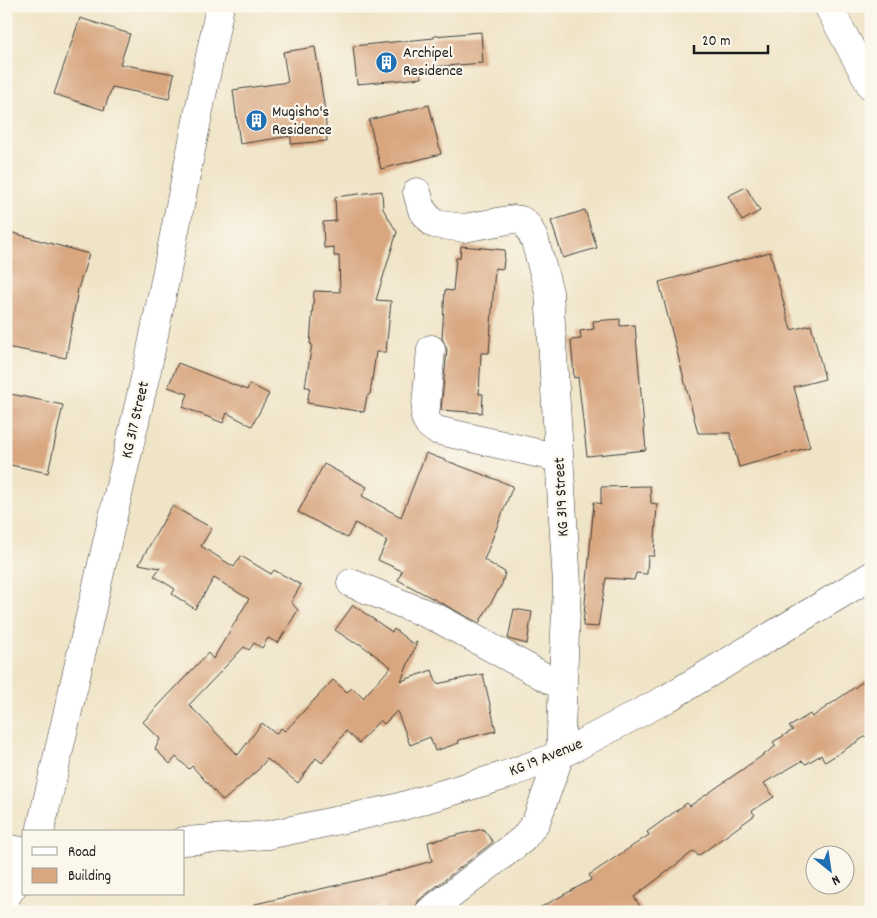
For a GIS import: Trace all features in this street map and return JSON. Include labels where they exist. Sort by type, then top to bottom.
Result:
[{"type":"street","name":"KG 317 Street","points":[[40,830],[148,365],[220,6]]},
{"type":"street","points":[[828,6],[871,86]]},
{"type":"street","name":"KG 319 Street","points":[[417,192],[422,210],[434,224],[464,228],[514,219],[521,220],[528,226],[535,241],[549,292],[567,584],[560,755],[536,822],[524,840],[429,912]]},
{"type":"street","points":[[431,349],[425,417],[428,424],[436,430],[559,458]]},
{"type":"street","name":"KG 19 Avenue","points":[[185,841],[268,835],[396,808],[494,778],[560,755],[666,700],[871,576]]},
{"type":"street","points":[[351,583],[439,619],[563,686]]},
{"type":"street","points":[[6,849],[22,851]]},
{"type":"street","points":[[6,897],[22,873]]},
{"type":"building","points":[[80,18],[130,34],[120,64],[174,74],[169,99],[112,87],[104,110],[54,94]]},
{"type":"building","points":[[481,32],[483,63],[419,68],[422,78],[357,84],[353,46]]},
{"type":"building","points":[[315,47],[325,111],[327,141],[291,144],[291,136],[240,144],[233,90],[288,82],[283,52]]},
{"type":"building","points":[[429,105],[441,154],[381,169],[369,120]]},
{"type":"building","points":[[746,187],[760,211],[742,221],[728,196]]},
{"type":"building","points":[[382,191],[383,209],[397,232],[376,300],[391,301],[386,352],[376,352],[370,394],[367,396],[364,412],[307,403],[310,387],[305,387],[312,344],[310,344],[314,291],[340,292],[339,256],[334,256],[334,247],[324,248],[323,222],[336,221],[335,197]]},
{"type":"building","points":[[585,210],[597,248],[563,258],[551,221]]},
{"type":"building","points":[[6,231],[89,254],[78,289],[66,358],[6,347]]},
{"type":"building","points":[[461,246],[505,250],[503,269],[495,268],[489,353],[481,353],[479,394],[483,394],[482,413],[441,410],[447,350],[442,338],[445,290],[453,291],[456,258],[460,258]]},
{"type":"building","points":[[770,252],[791,330],[811,325],[825,379],[794,387],[810,447],[739,467],[730,433],[698,433],[659,282]]},
{"type":"building","points":[[620,319],[620,326],[635,325],[646,450],[587,456],[578,377],[574,378],[571,340],[581,339],[580,331],[594,329],[593,321]]},
{"type":"building","points":[[178,363],[247,390],[250,384],[269,394],[252,426],[227,413],[223,423],[183,407],[188,394],[168,387]]},
{"type":"building","points":[[6,393],[63,405],[48,473],[6,464]]},
{"type":"building","points":[[426,453],[513,486],[484,560],[505,572],[502,584],[479,623],[398,580],[402,571],[378,560],[387,541],[355,523],[347,538],[298,512],[324,464],[367,487],[362,496],[401,517]]},
{"type":"building","points":[[650,486],[651,503],[657,504],[654,556],[648,556],[647,574],[636,573],[634,580],[606,578],[598,627],[583,626],[594,502],[601,504],[601,487]]},
{"type":"building","points":[[172,506],[212,528],[201,546],[234,567],[241,556],[271,574],[274,570],[301,585],[291,602],[298,610],[278,643],[268,638],[262,648],[254,643],[249,650],[244,647],[189,705],[238,755],[262,723],[276,734],[281,728],[285,731],[333,680],[347,692],[352,688],[363,698],[391,667],[360,644],[353,642],[335,630],[353,605],[392,632],[394,629],[413,644],[417,642],[401,681],[432,670],[437,684],[483,674],[496,731],[458,740],[459,743],[435,751],[430,737],[410,745],[397,711],[384,724],[380,720],[359,743],[346,731],[322,763],[316,758],[298,783],[267,759],[258,770],[223,801],[192,766],[189,769],[176,757],[170,764],[155,749],[160,739],[143,722],[208,653],[213,659],[249,599],[214,578],[195,609],[172,594],[175,589],[154,576],[160,568],[139,564]]},
{"type":"building","points":[[514,609],[532,612],[527,644],[508,639]]},
{"type":"building","points":[[871,676],[871,733],[825,762],[821,755],[806,764],[802,761],[764,783],[774,797],[752,811],[755,815],[698,856],[694,851],[634,897],[644,912],[532,912],[591,880],[589,875],[649,835],[647,832],[687,803],[690,806],[776,746],[773,742],[793,730],[789,727],[810,714],[812,717]]},
{"type":"building","points":[[483,829],[493,842],[419,900],[414,912],[385,912],[383,906],[358,912],[256,912],[255,904],[386,874],[432,861],[428,842]]},
{"type":"place","name":"Archipel Residence","points":[[387,62]]},
{"type":"place","name":"Mugisho's Residence","points":[[256,121]]}]
